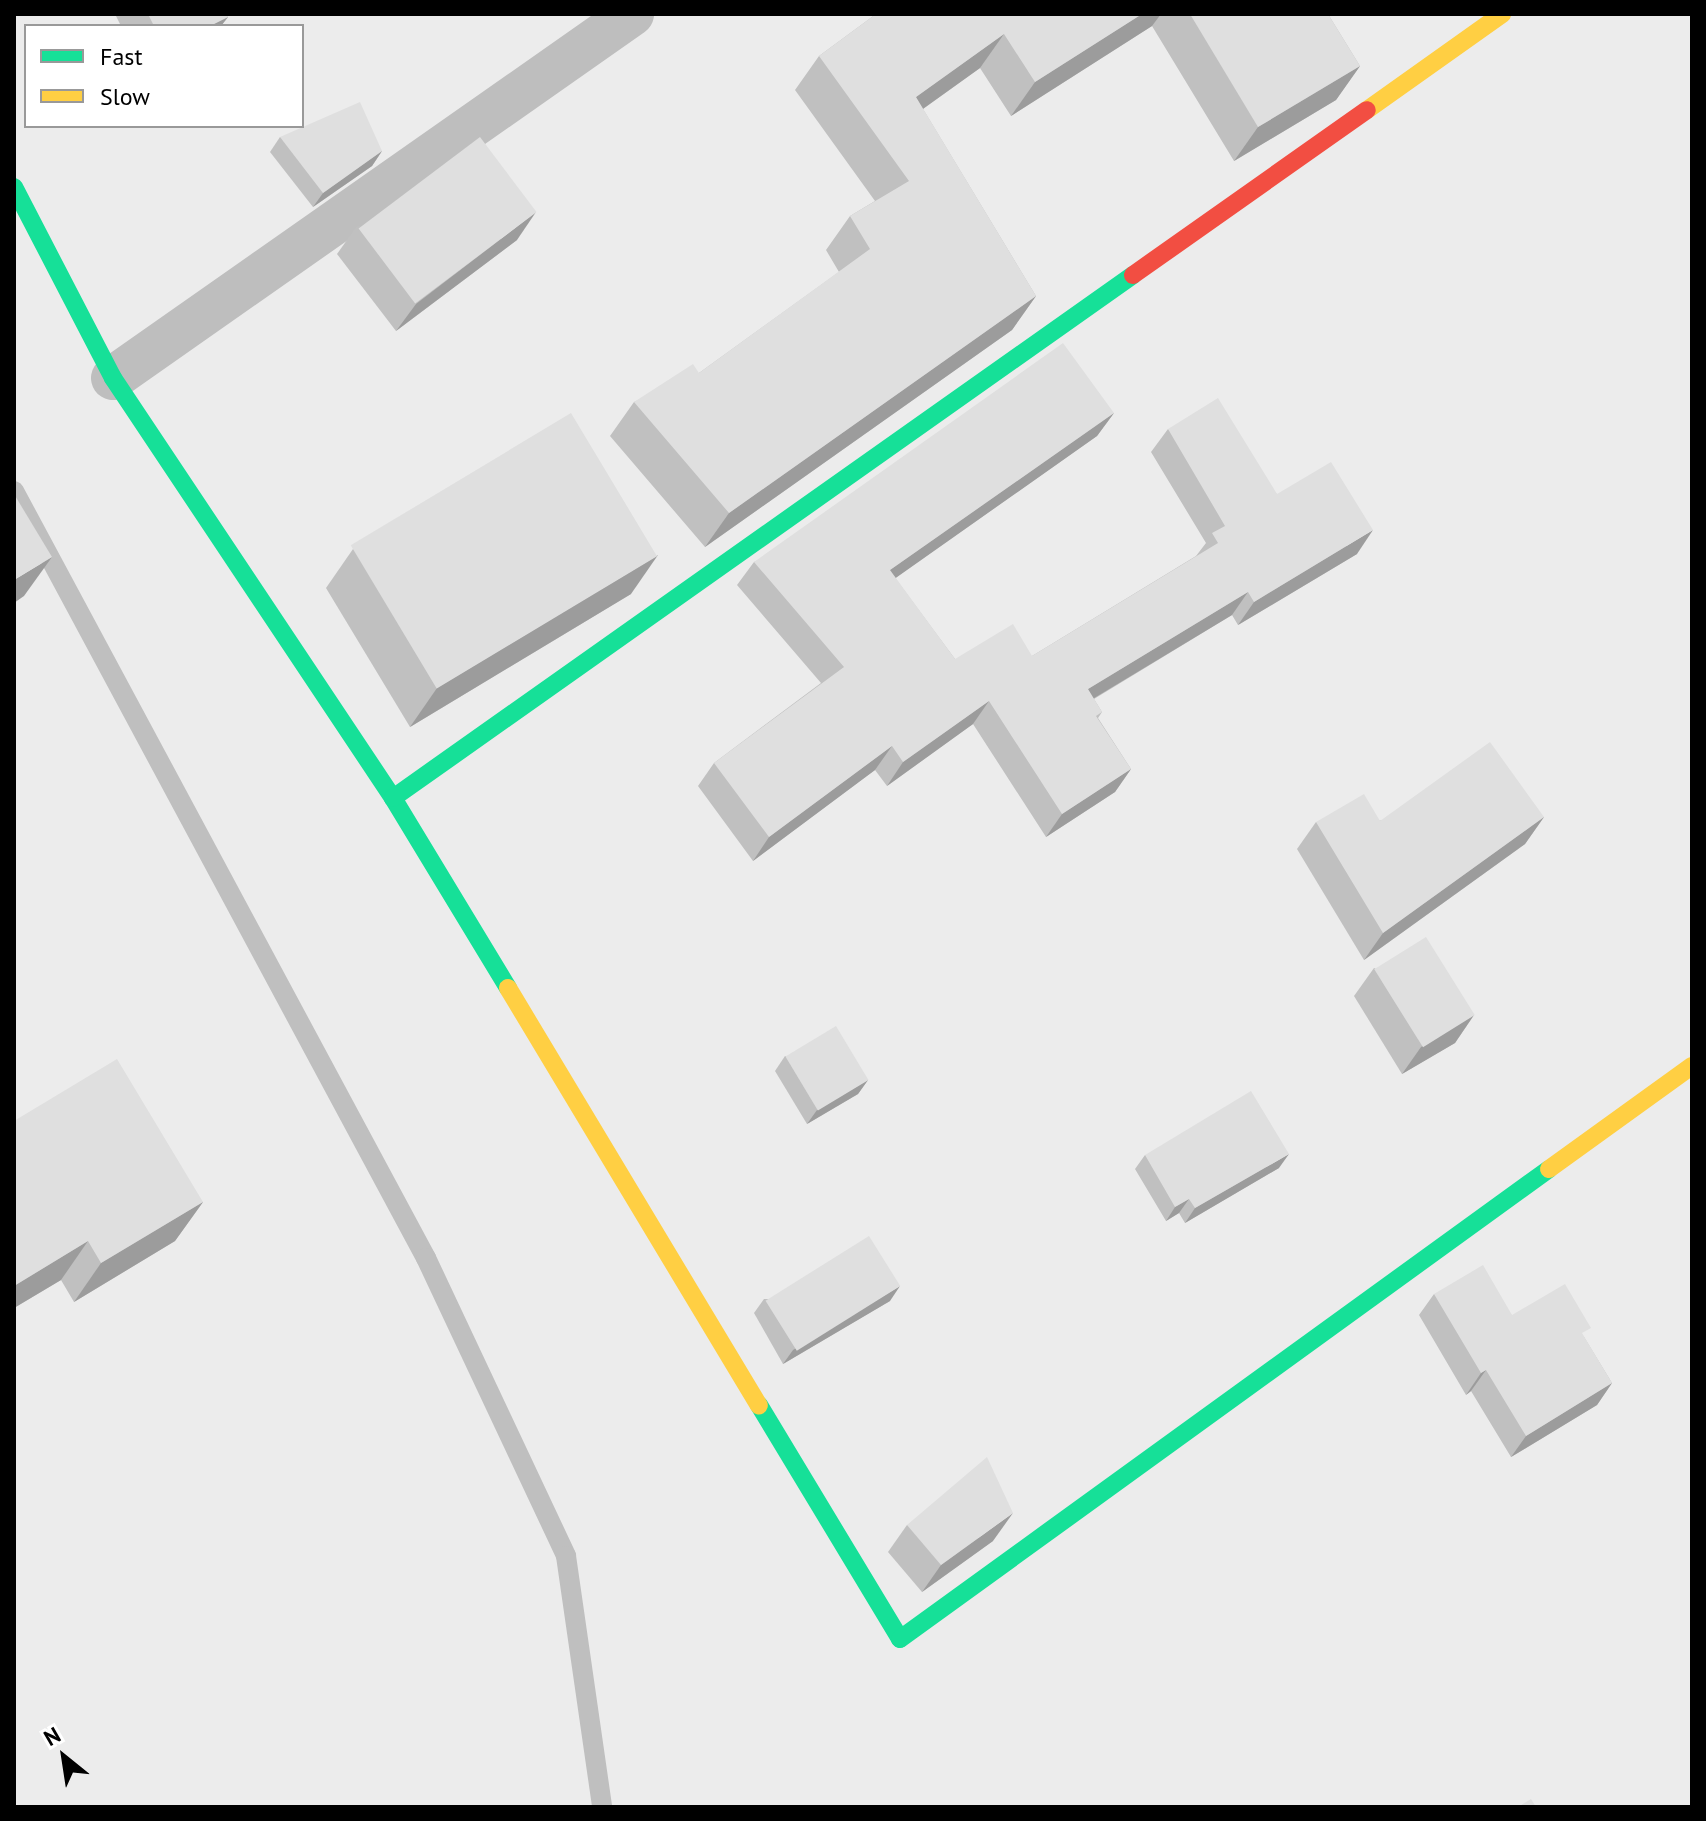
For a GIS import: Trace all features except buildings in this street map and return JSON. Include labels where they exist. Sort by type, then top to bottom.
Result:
[{"type":"street","points":[[113,378],[632,14]]},
{"type":"street","points":[[393,798],[1502,14]]},
{"type":"street","points":[[14,187],[113,378],[393,798],[900,1639],[1692,1066]]},
{"type":"shaded area","points":[[14,14],[1692,14],[1692,1807],[14,1807]]},
{"type":"waterway","points":[[14,491],[426,1258],[566,1556],[602,1807]]},
{"type":"traffic: fast","points":[[14,187],[113,378],[393,798],[508,988]]},
{"type":"traffic: fast","points":[[393,798],[1133,275]]},
{"type":"traffic: fast","points":[[759,1405],[900,1639],[1549,1169]]},
{"type":"traffic: slow","points":[[1367,110],[1502,14]]},
{"type":"traffic: slow","points":[[508,988],[759,1405]]},
{"type":"traffic: slow","points":[[1549,1169],[1692,1066]]},
{"type":"traffic: jam","points":[[1133,275],[1367,110]]}]
